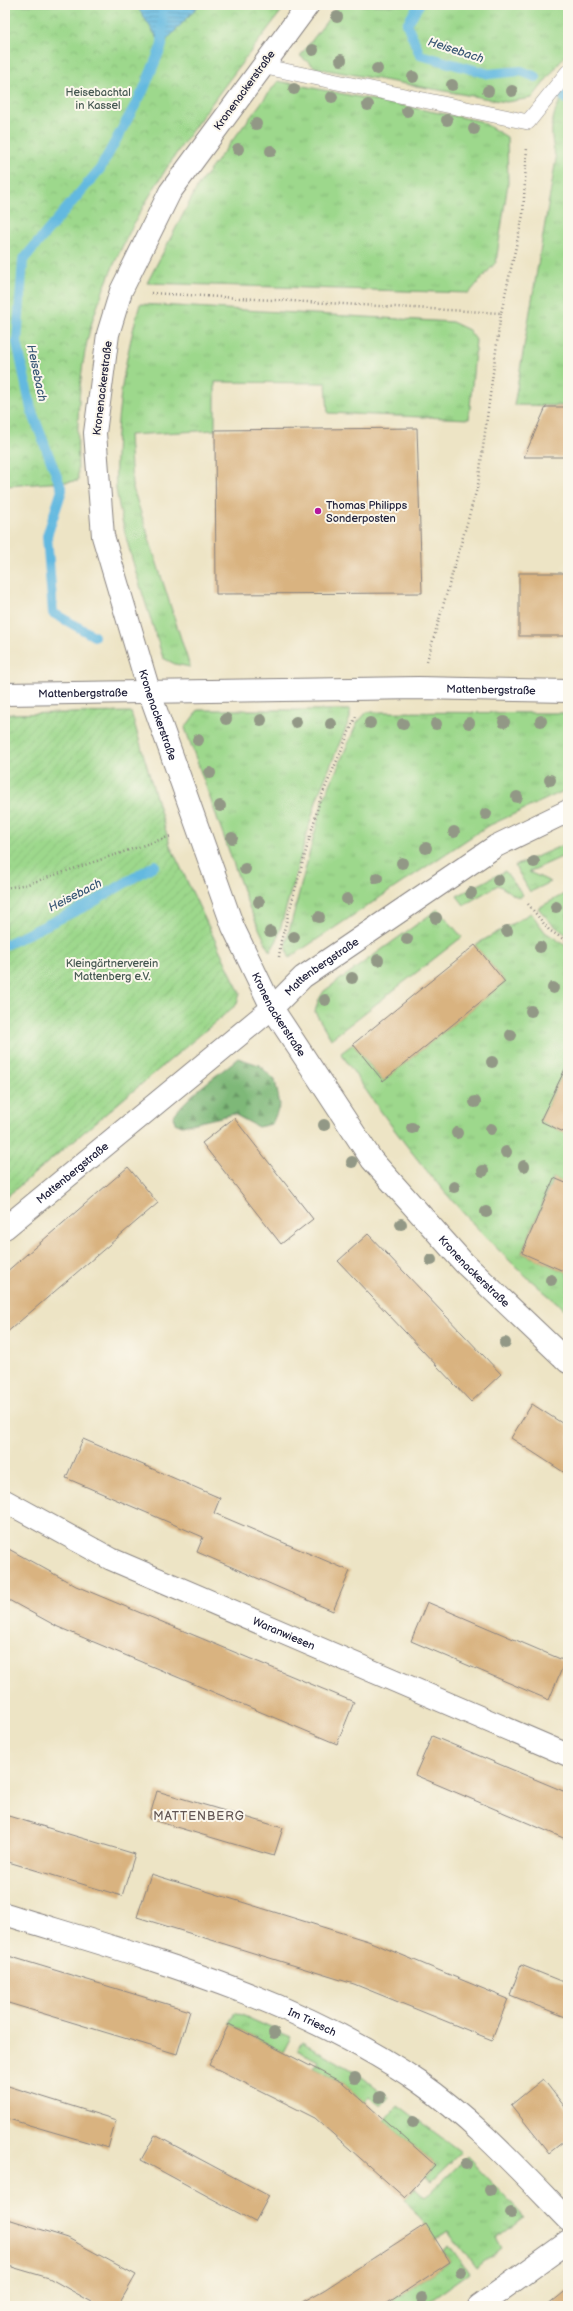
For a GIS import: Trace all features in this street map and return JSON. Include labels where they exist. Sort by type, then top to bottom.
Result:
[{"type":"street","name":"Kronenackerstraße","points":[[308,5],[261,66],[170,192],[121,291],[108,334],[95,433],[103,536],[150,691],[233,927],[272,1008],[372,1160],[464,1263],[568,1362]]},
{"type":"street","name":"Mattenbergstraße","points":[[5,694],[419,688],[568,692]]},
{"type":"street","name":"Mattenbergstraße","points":[[5,1228],[272,1008],[303,977],[496,846],[568,811]]},
{"type":"street","name":"Waranwiesen","points":[[5,1501],[111,1559],[568,1755]]},
{"type":"street","name":"Im Triesch","points":[[5,1914],[201,1976],[330,2029],[419,2082],[486,2136],[568,2220]]},
{"type":"street","points":[[479,2306],[568,2242]]},
{"type":"lane","points":[[261,66],[528,122],[568,72]]},
{"type":"path","points":[[419,688],[478,485],[501,313],[523,216],[528,122]]},
{"type":"path","points":[[121,291],[501,313]]},
{"type":"path","points":[[278,963],[281,941],[320,800],[360,710]]},
{"type":"path","points":[[5,888],[28,884],[174,835]]},
{"type":"path","points":[[528,904],[549,930],[568,942]]},
{"type":"green space","name":"Heisebachtal in Kassel","points":[[5,5],[286,5],[204,113],[179,150],[154,188],[132,227],[113,267],[96,310],[85,351],[78,416],[78,481],[5,486]]},
{"type":"green space","points":[[339,5],[568,5],[568,52],[532,98],[506,102],[316,68],[300,56]]},
{"type":"green space","points":[[278,81],[480,121],[507,137],[508,183],[496,262],[469,293],[147,283],[199,184]]},
{"type":"green space","points":[[565,92],[568,92],[568,406],[514,405],[556,159],[552,141],[552,124],[556,109]]},
{"type":"green space","points":[[140,304],[452,322],[469,330],[476,340],[469,419],[328,413],[326,383],[215,382],[215,430],[129,435],[132,485],[190,667],[175,664],[163,658],[130,553],[116,489],[117,437],[120,398],[130,341]]},
{"type":"green space","points":[[198,710],[350,710],[350,718],[317,798],[277,940],[270,952],[249,907],[185,728]]},
{"type":"green space","name":"Kleingärtnerverein Mattenberg e.V.","points":[[131,712],[170,845],[240,993],[237,1004],[5,1198],[5,714]]},
{"type":"green space","points":[[367,712],[568,713],[568,789],[486,827],[289,958],[286,943],[323,801],[357,723]]},
{"type":"green space","points":[[568,843],[568,854],[529,872],[551,882],[530,892],[515,866]]},
{"type":"green space","points":[[505,871],[523,895],[519,898],[498,885],[464,905],[457,896]]},
{"type":"green space","points":[[568,892],[568,936],[552,924],[538,908]]},
{"type":"green space","points":[[438,909],[462,937],[331,1039],[315,1012],[318,1001],[324,991]]},
{"type":"green space","points":[[531,913],[545,932],[568,947],[568,1063],[540,1121],[568,1134],[568,1184],[553,1178],[522,1253],[568,1273],[567,1311],[514,1265],[443,1190],[379,1109],[341,1053],[353,1044],[383,1081],[505,982],[475,945]]},
{"type":"green space","points":[[238,1058],[259,1065],[275,1080],[280,1105],[272,1124],[258,1127],[234,1114],[182,1126],[175,1123],[174,1115],[188,1099]]},
{"type":"green space","points":[[235,2012],[291,2037],[283,2052],[229,2024]]},
{"type":"green space","points":[[302,2042],[354,2071],[389,2097],[381,2106],[369,2097],[364,2102],[343,2083],[314,2068],[318,2061],[297,2050]]},
{"type":"green space","points":[[398,2105],[461,2152],[431,2181],[425,2176],[435,2165],[385,2121]]},
{"type":"green space","points":[[467,2157],[524,2217],[496,2239],[502,2248],[476,2268],[448,2231],[435,2239],[405,2198],[415,2188],[426,2197]]},
{"type":"green space","points":[[449,2245],[469,2273],[423,2306],[392,2306],[389,2302],[450,2262],[443,2250]]},
{"type":"water","points":[[136,5],[199,5],[162,45]]},
{"type":"building","points":[[546,407],[568,407],[568,457],[524,457]]},
{"type":"building","name":"Thomas Philipps Sonderposten","points":[[417,428],[422,593],[216,594],[215,430]]},
{"type":"building","points":[[519,573],[568,573],[568,636],[519,636]]},
{"type":"building","points":[[475,945],[505,982],[383,1081],[353,1044]]},
{"type":"building","points":[[568,1063],[568,1134],[540,1121]]},
{"type":"building","points":[[234,1118],[313,1219],[281,1244],[202,1143]]},
{"type":"building","points":[[128,1167],[158,1203],[5,1334],[5,1273]]},
{"type":"building","points":[[554,1178],[568,1184],[568,1273],[522,1253]]},
{"type":"building","points":[[368,1234],[501,1374],[471,1402],[338,1261]]},
{"type":"building","points":[[532,1404],[568,1427],[568,1475],[511,1438]]},
{"type":"building","points":[[83,1439],[220,1498],[214,1513],[350,1571],[333,1611],[197,1552],[203,1537],[66,1478]]},
{"type":"building","points":[[5,1547],[76,1586],[354,1702],[337,1744],[58,1627],[5,1598]]},
{"type":"building","points":[[427,1602],[565,1661],[549,1700],[411,1641]]},
{"type":"building","points":[[432,1736],[568,1793],[568,1840],[415,1775]]},
{"type":"building","points":[[157,1791],[283,1828],[274,1856],[149,1819]]},
{"type":"building","points":[[5,1815],[135,1854],[122,1896],[5,1861]]},
{"type":"building","points":[[151,1874],[368,1941],[508,1999],[492,2040],[354,1984],[137,1917]]},
{"type":"building","points":[[5,1955],[190,2011],[177,2054],[5,2002]]},
{"type":"building","points":[[521,1965],[568,1984],[568,2018],[510,1995]]},
{"type":"building","points":[[229,2024],[343,2083],[435,2165],[405,2198],[315,2118],[209,2065]]},
{"type":"building","points":[[543,2079],[568,2111],[568,2138],[549,2153],[511,2105]]},
{"type":"building","points":[[5,2085],[116,2120],[108,2148],[5,2118]]},
{"type":"building","points":[[155,2135],[269,2196],[255,2222],[141,2160]]},
{"type":"building","points":[[5,2218],[68,2238],[136,2275],[118,2306],[99,2306],[49,2278],[5,2265]]},
{"type":"building","points":[[426,2224],[450,2262],[383,2306],[295,2306],[324,2290]]},
{"type":"building","points":[[568,2289],[568,2306],[547,2306],[563,2293]]},
{"type":"waterway","name":"Heisebach","points":[[94,636],[53,613],[47,536],[62,490],[31,409],[17,342],[23,260],[100,169],[143,91],[162,45],[163,5]]},
{"type":"waterway","name":"Heisebach","points":[[419,5],[407,24],[420,55],[489,74],[521,71],[536,77]]},
{"type":"waterway","name":"Heisebach","points":[[563,96],[568,100]]},
{"type":"waterway","name":"Heisebach","points":[[5,945],[90,904],[155,865]]},
{"type":"place","name":"Thomas Philipps Sonderposten","points":[[318,511]]},
{"type":"district","name":"MATTENBERG","points":[[199,1816]]}]
